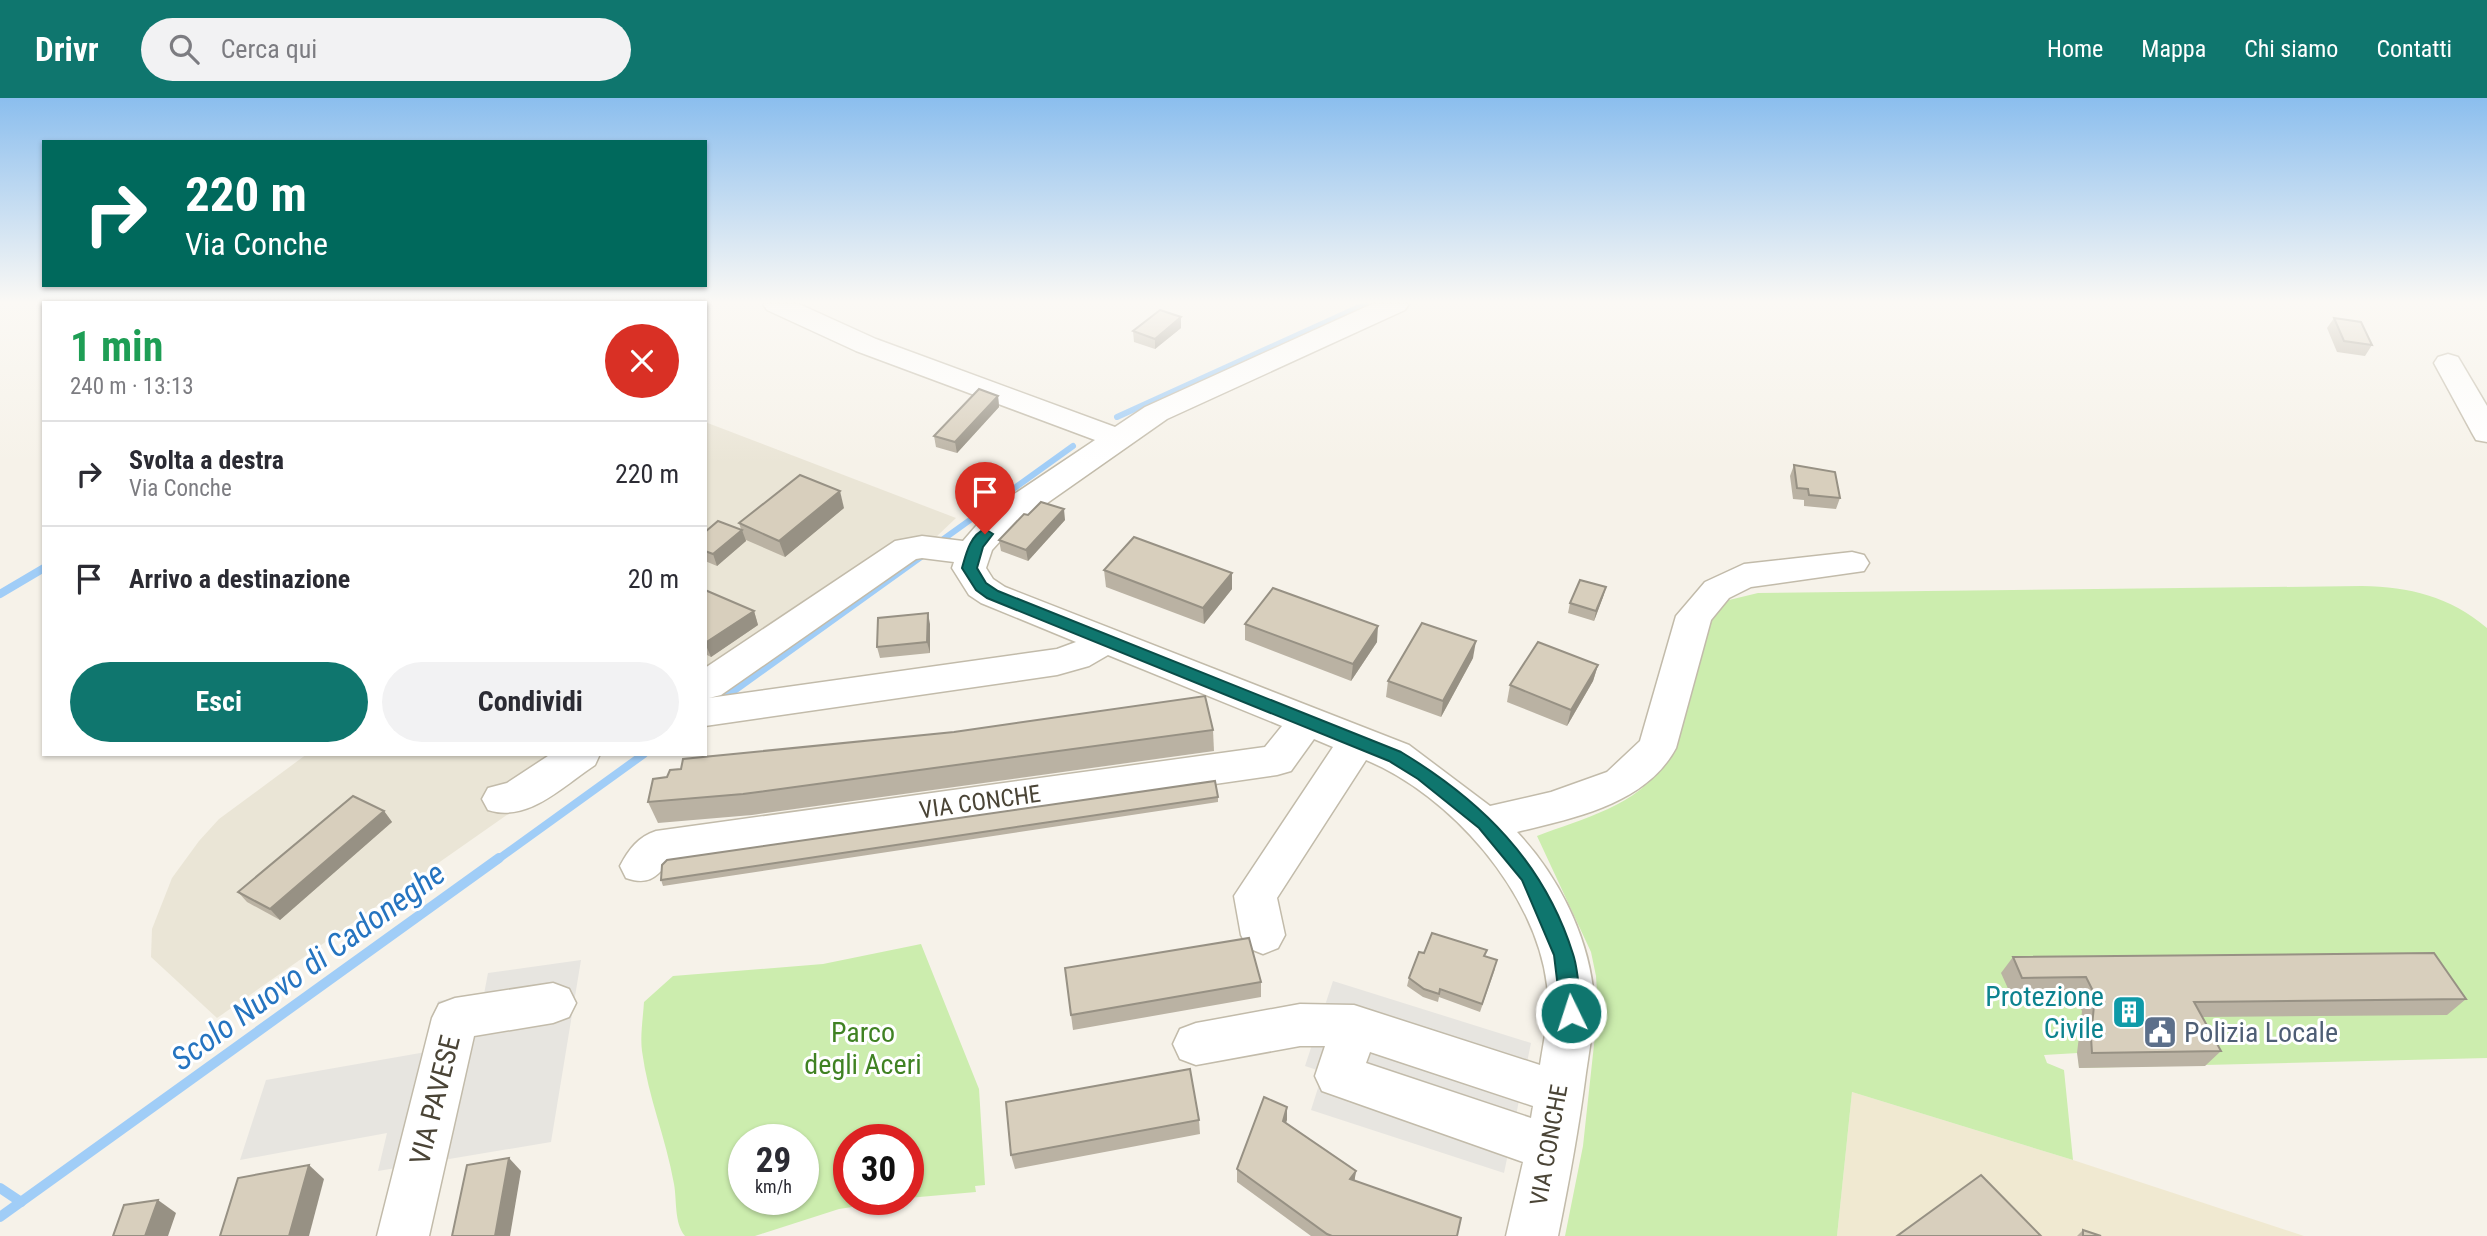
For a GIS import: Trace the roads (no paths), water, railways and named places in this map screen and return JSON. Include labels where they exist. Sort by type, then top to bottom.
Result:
[{"type":"street","points":[[899,357],[1117,438]]},
{"type":"street","points":[[709,703],[893,556],[907,549],[946,550],[985,534],[1002,519],[1117,438],[1194,394],[1276,357]]},
{"type":"street","points":[[2448,363],[2487,433]]},
{"type":"street","name":"VIA CONCHE","points":[[946,550],[969,568],[973,577],[987,591],[1395,756],[1424,774],[1485,823],[1529,875],[1564,955],[1571,1013],[1560,1093],[1532,1236]]},
{"type":"street","points":[[1485,823],[1554,807],[1621,783],[1657,748],[1695,616],[1717,590],[1744,576],[1852,563]]},
{"type":"street","points":[[709,703],[1057,662],[1077,658],[1097,647],[1103,638]]},
{"type":"street","name":"VIA CONCHE","points":[[641,866],[656,848],[1277,760],[1308,720]]},
{"type":"street","points":[[1263,936],[1255,896],[1359,740]]},
{"type":"street","points":[[502,799],[514,799],[578,756]]},
{"type":"street","name":"VIA PAVESE","points":[[403,1236],[455,1018],[553,1003]]},
{"type":"street","points":[[1196,1044],[1300,1025],[1354,1026],[1560,1093]]},
{"type":"street","points":[[1354,1026],[1339,1076],[1550,1148]]},
{"type":"waterway","name":"Scolo Nuovo di Cadoneghe","points":[[1117,417],[1249,357]]},
{"type":"waterway","name":"Scolo Nuovo di Cadoneghe","points":[[938,543],[1073,446]]},
{"type":"waterway","name":"Scolo Nuovo di Cadoneghe","points":[[719,701],[925,553]]},
{"type":"waterway","points":[[0,594],[42,569]]},
{"type":"waterway","name":"Scolo Nuovo di Cadoneghe","points":[[497,860],[641,756]]},
{"type":"waterway","name":"Scolo Nuovo di Cadoneghe","points":[[21,1202],[499,858]]},
{"type":"waterway","points":[[0,1188],[21,1202]]},
{"type":"waterway","name":"Scolo Nuovo di Cadoneghe","points":[[0,1217],[21,1202]]},
{"type":"place","name":"Protezione Civile","points":[[2129,1012]]},
{"type":"place","name":"Polizia Locale","points":[[2160,1032]]},
{"type":"park label","name":"Parco degli Aceri","points":[[863,1048]]}]
